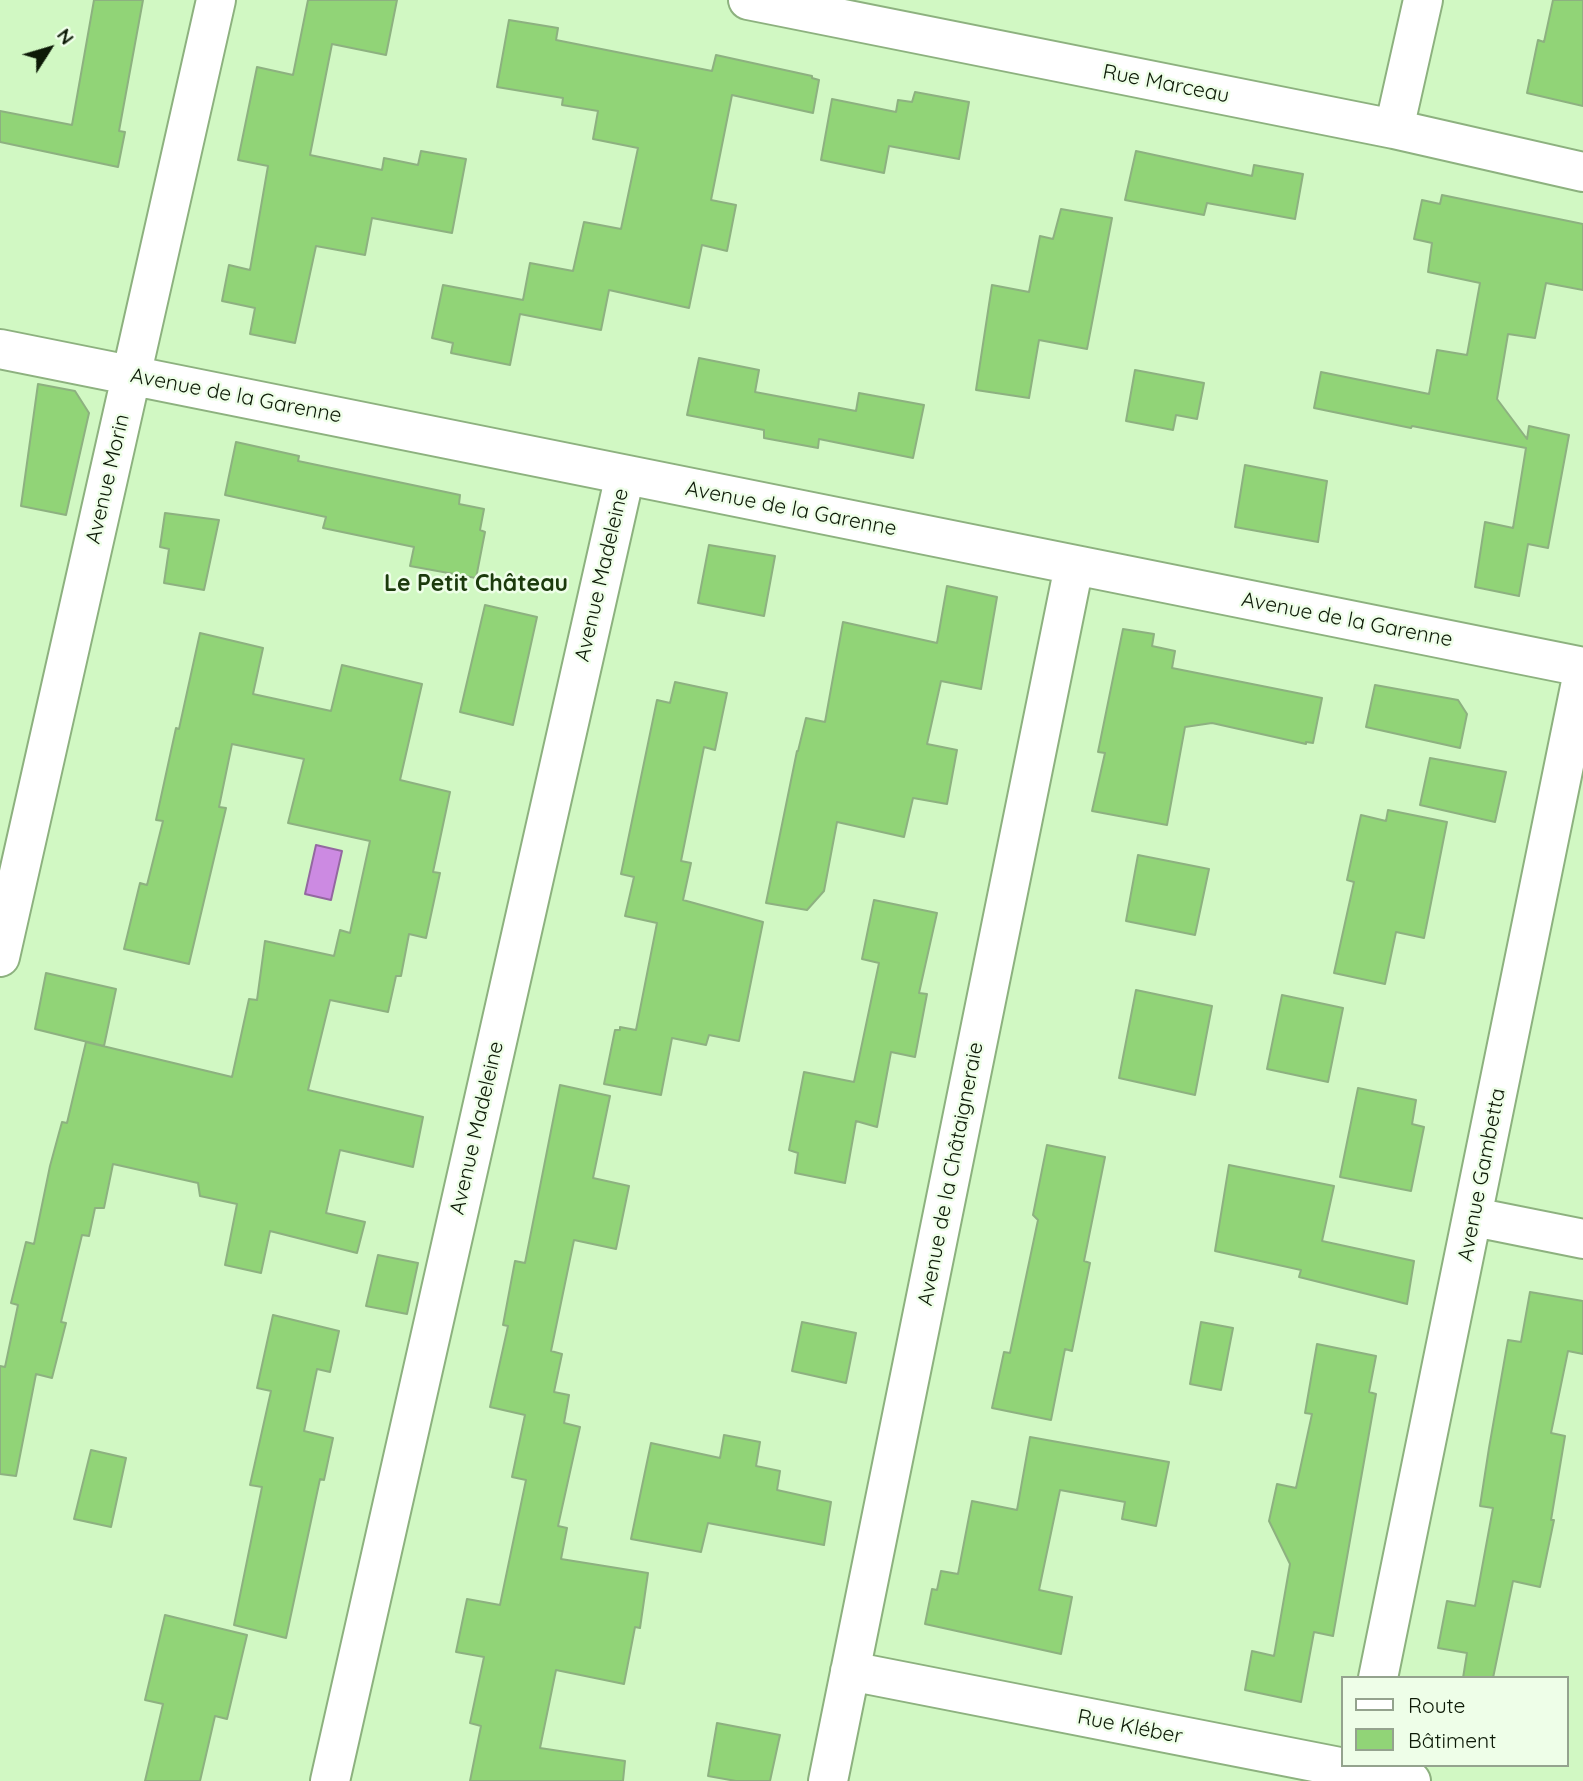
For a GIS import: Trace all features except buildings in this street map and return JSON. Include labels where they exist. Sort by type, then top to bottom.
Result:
[{"type":"street","name":"Avenue Morin","points":[[0,957],[216,0]]},
{"type":"street","name":"Rue Marceau","points":[[748,0],[1394,129],[1583,172]]},
{"type":"street","points":[[1394,129],[1423,0]]},
{"type":"street","name":"Avenue de la Garenne","points":[[0,349],[1583,670]]},
{"type":"street","name":"Avenue Madeleine","points":[[330,1781],[625,475]]},
{"type":"street","name":"Avenue de la Châtaigneraie","points":[[828,1781],[1074,566]]},
{"type":"street","name":"Avenue Gambetta","points":[[1378,1676],[1474,1217],[1583,670]]},
{"type":"street","points":[[1474,1217],[1583,1239]]},
{"type":"street","name":"Rue Kléber","points":[[850,1671],[1342,1765]]},
{"type":"street","name":"Rue Kléber","points":[[1359,1768],[1411,1781]]},
{"type":"shaded area","points":[[316,845],[342,851],[331,900],[305,894]]},
{"type":"district","name":"Le Petit Château","points":[[476,584]]}]
